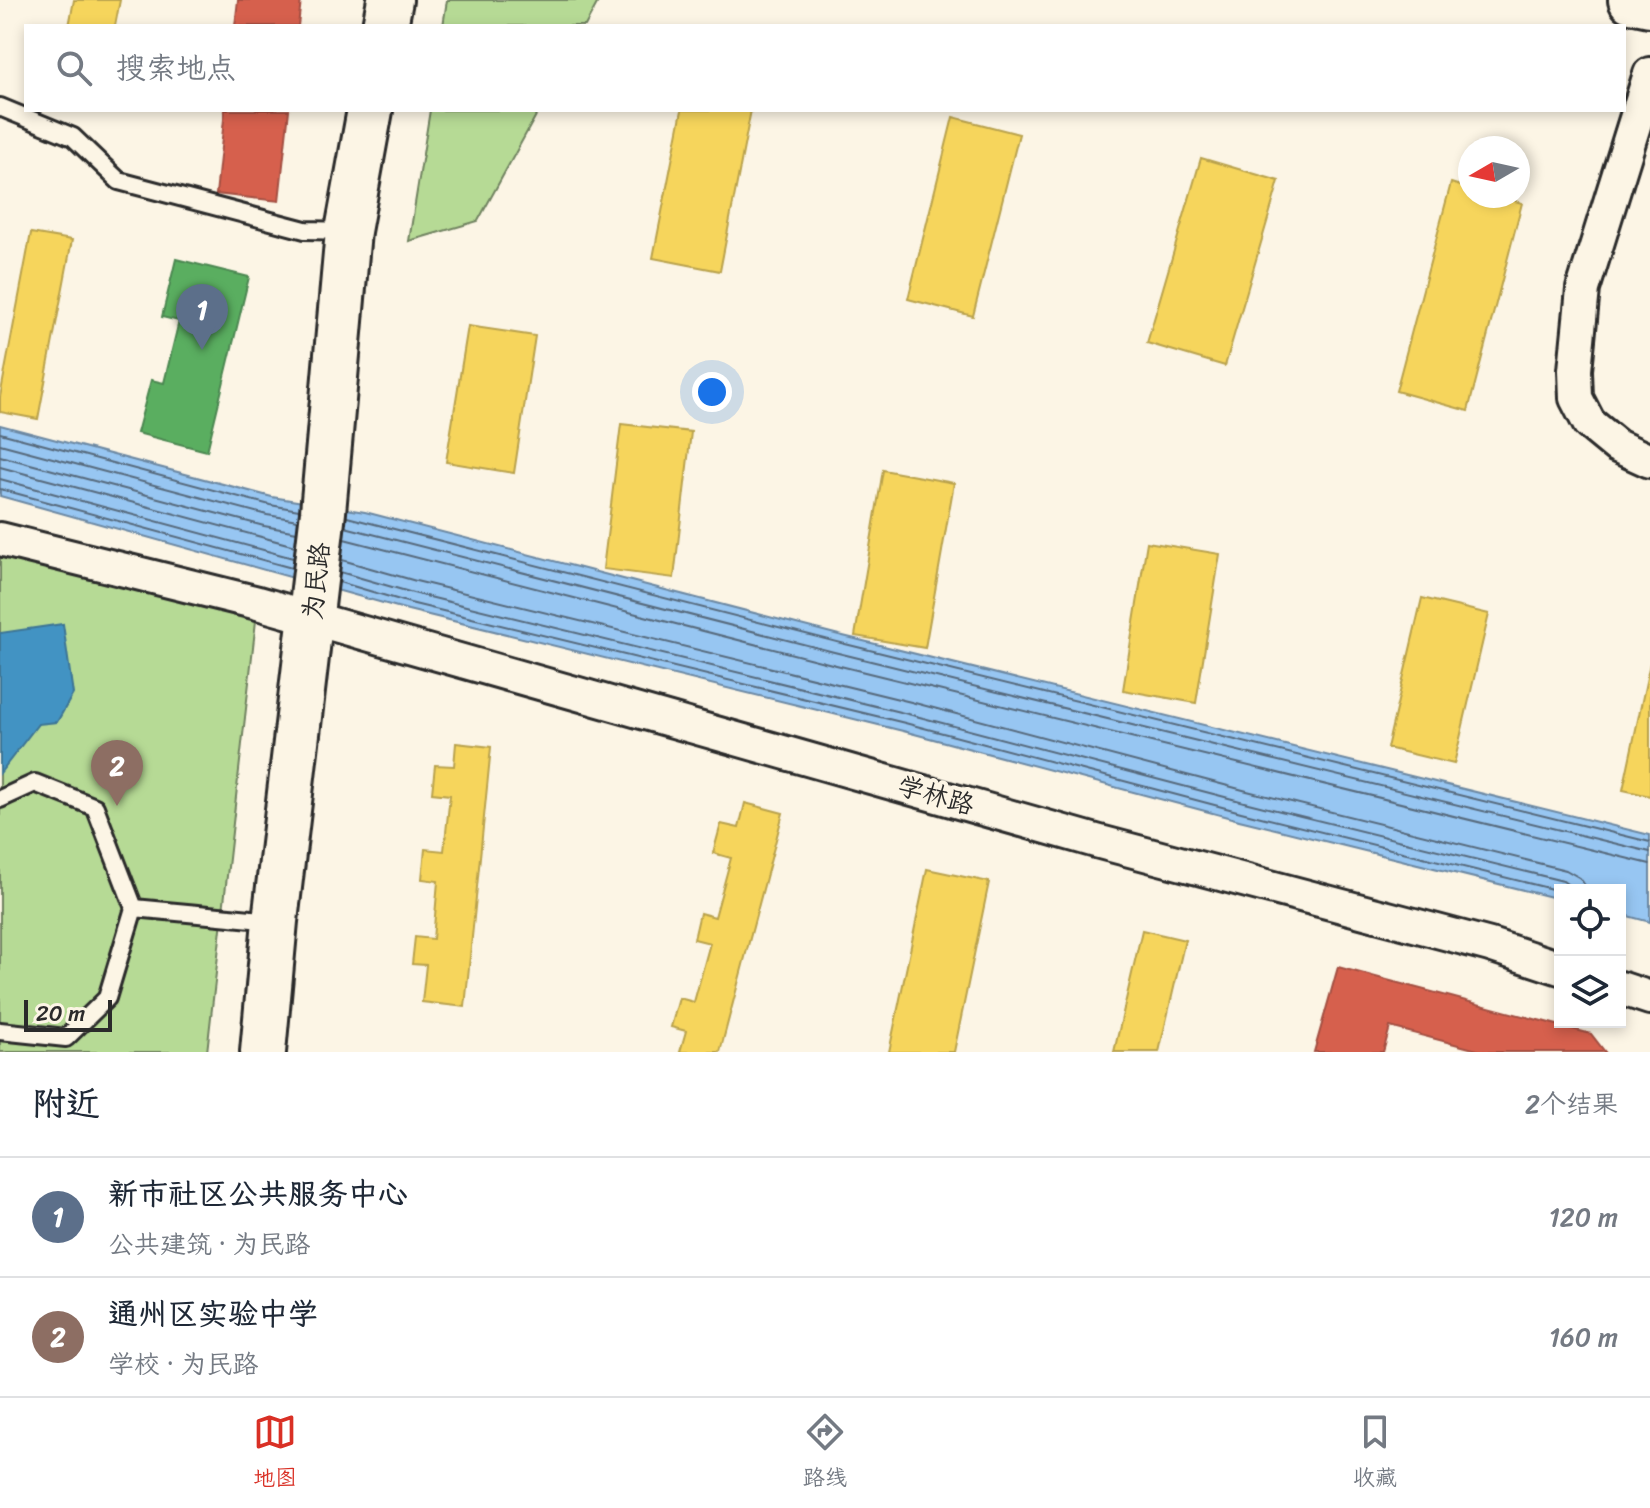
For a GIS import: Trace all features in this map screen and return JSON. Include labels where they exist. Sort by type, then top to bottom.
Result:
[{"type":"street","points":[[385,24],[390,0]]},
{"type":"street","points":[[1631,0],[1650,4]]},
{"type":"street","points":[[1650,74],[1583,289],[1575,370],[1576,398],[1589,423],[1617,446],[1650,461]]},
{"type":"street","name":"为民路","points":[[263,1052],[275,921],[323,512],[348,231],[370,112]]},
{"type":"street","name":"学林路","points":[[0,539],[258,603],[313,606],[1096,841],[1490,945],[1554,966]]},
{"type":"street","points":[[1626,990],[1650,998]]},
{"type":"lane","points":[[0,107],[73,137],[119,181],[305,230],[348,231]]},
{"type":"lane","points":[[0,799],[35,783],[95,807],[134,908],[107,998],[66,1038],[0,1031]]},
{"type":"lane","points":[[134,908],[275,921]]},
{"type":"green space","points":[[447,0],[599,0],[586,24],[443,24]]},
{"type":"green space","points":[[430,112],[538,112],[478,221],[409,241]]},
{"type":"green space","points":[[0,539],[258,603],[207,1052],[0,1052]]},
{"type":"water","points":[[0,425],[272,497],[365,512],[839,635],[1650,835],[1650,922],[1626,916],[1626,884],[1554,884],[1554,898],[1239,820],[903,731],[408,610],[0,496]]},
{"type":"building: 住宅","points":[[74,0],[120,0],[115,24],[69,24]]},
{"type":"building: 住宅","points":[[682,112],[751,112],[720,271],[653,258]]},
{"type":"building: 住宅","points":[[953,117],[1019,134],[973,316],[908,299]]},
{"type":"building: 住宅","points":[[1201,158],[1279,181],[1225,366],[1147,343]]},
{"type":"building: 住宅","points":[[1451,183],[1458,185],[1458,208],[1521,208],[1468,411],[1396,391]]},
{"type":"building: 住宅","points":[[31,233],[72,240],[38,419],[0,412],[0,397]]},
{"type":"building: 住宅","points":[[468,326],[535,336],[514,473],[446,462]]},
{"type":"building: 住宅","points":[[621,424],[691,432],[674,578],[603,569]]},
{"type":"building: 住宅","points":[[883,470],[954,483],[925,648],[855,636]]},
{"type":"building: 住宅","points":[[1147,542],[1220,554],[1196,703],[1123,690]]},
{"type":"building: 住宅","points":[[1422,598],[1489,614],[1454,764],[1387,748]]},
{"type":"building: 住宅","points":[[1650,663],[1650,796],[1623,790]]},
{"type":"building: 住宅","points":[[456,743],[491,747],[465,1007],[422,1002],[426,965],[412,964],[415,937],[433,939],[438,881],[422,879],[425,849],[444,851],[450,795],[432,793],[435,765],[454,766]]},
{"type":"building: 住宅","points":[[745,803],[783,813],[720,1052],[680,1052],[686,1031],[671,1027],[679,998],[694,1002],[710,943],[694,939],[700,913],[715,917],[731,858],[713,853],[721,824],[739,828]]},
{"type":"building: 住宅","points":[[927,869],[989,882],[954,1052],[889,1052]]},
{"type":"building: 住宅","points":[[1142,930],[1185,940],[1159,1052],[1114,1052]]},
{"type":"building: 商业","points":[[238,0],[301,0],[298,24],[235,24]]},
{"type":"building: 商业","points":[[225,112],[289,112],[279,201],[216,194]]},
{"type":"building: 商业","points":[[1338,967],[1554,1024],[1554,1028],[1591,1034],[1605,1052],[1485,1052],[1390,1027],[1383,1052],[1314,1052]]},
{"type":"building: 学校","points":[[63,624],[73,694],[57,722],[38,724],[0,773],[0,633]]},
{"type":"building: 公共","points":[[176,259],[249,277],[207,451],[137,433],[151,380],[164,383],[179,321],[162,317]]},
{"type":"place","name":"新市社区公共服务中心","points":[[202,350]]},
{"type":"place","name":"通州区实验中学","points":[[117,806]]}]
